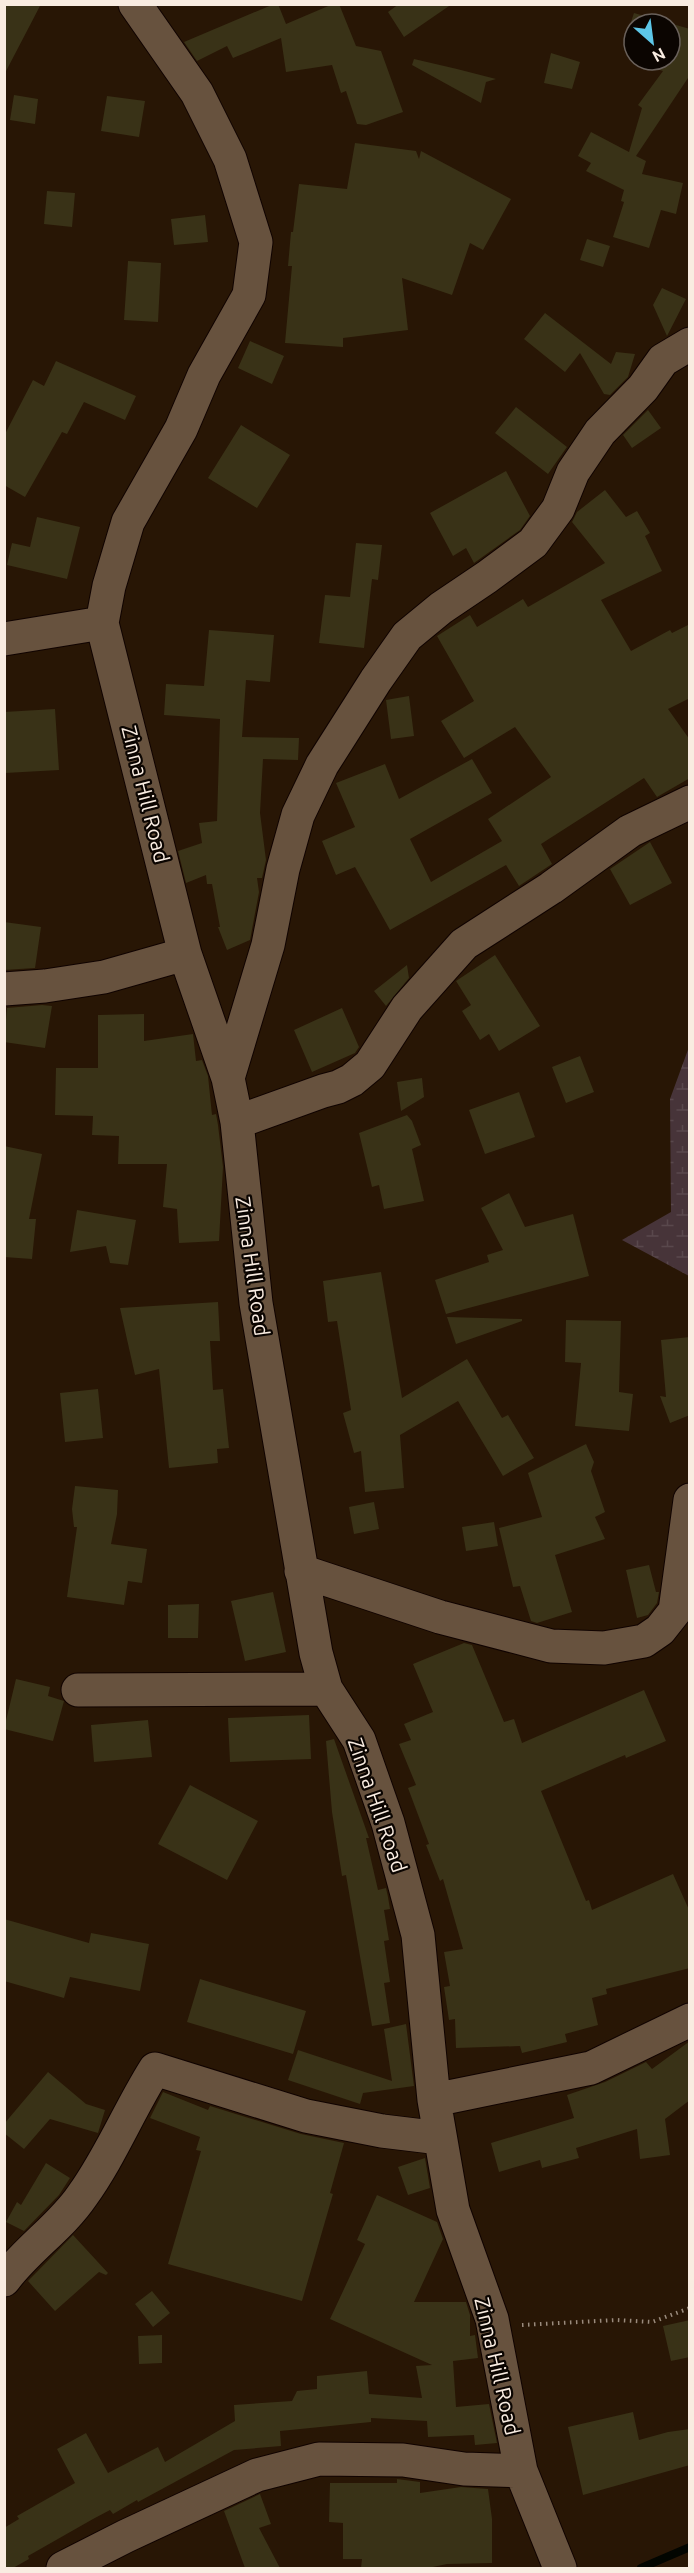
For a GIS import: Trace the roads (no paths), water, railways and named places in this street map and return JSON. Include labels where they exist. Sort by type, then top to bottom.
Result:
[{"type":"street","name":"Zinna Hill Road","points":[[135,5],[197,93],[230,159],[256,242],[249,295],[204,375],[181,429],[128,522],[109,586],[102,623],[185,954],[228,1078],[237,1122],[256,1304],[316,1653],[326,1689],[359,1740],[388,1823],[418,1935],[434,2100],[453,2210],[492,2319],[521,2471],[560,2568]]},
{"type":"street","points":[[228,1078],[268,945],[283,869],[298,815],[322,765],[407,636],[441,608],[533,543],[558,509],[573,472],[600,432],[643,388],[663,360],[690,344]]},
{"type":"street","points":[[4,639],[102,623]]},
{"type":"street","points":[[237,1122],[323,1091],[338,1088],[352,1080],[370,1065],[407,1008],[464,944],[551,888],[630,831],[690,802]]},
{"type":"street","points":[[4,988],[45,986],[104,977],[185,954]]},
{"type":"street","points":[[301,1571],[440,1617],[551,1646],[604,1647],[644,1641],[660,1630],[675,1611],[690,1500]]},
{"type":"street","points":[[78,1690],[326,1689]]},
{"type":"street","points":[[434,2100],[591,2068],[647,2043],[690,2020]]},
{"type":"street","points":[[4,2280],[81,2198],[104,2163],[138,2095],[155,2069],[306,2116],[382,2132],[440,2138]]},
{"type":"street","points":[[63,2568],[257,2475],[319,2459],[403,2460],[464,2469],[521,2471]]},
{"type":"waterway","points":[[641,2568],[690,2547]]}]
